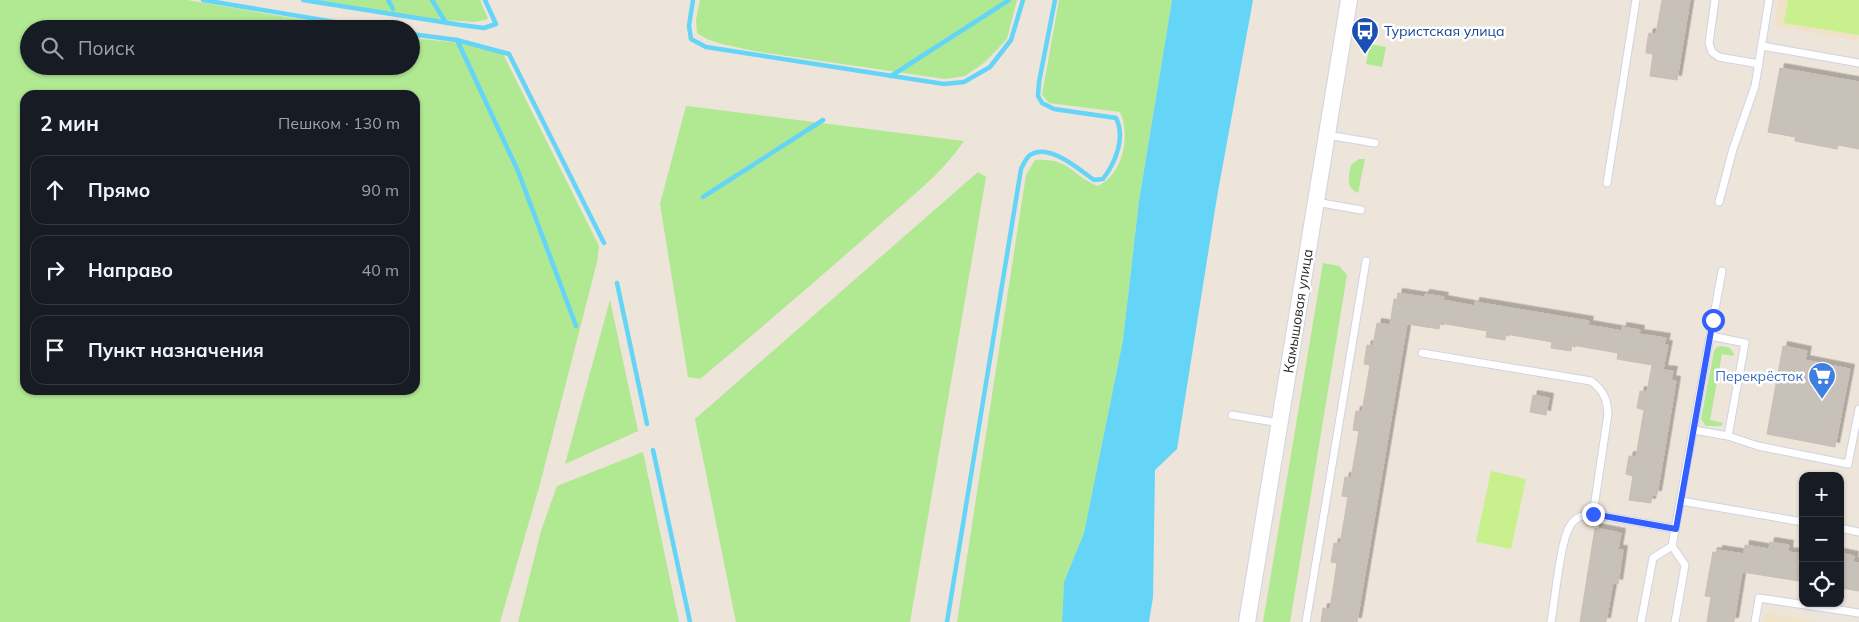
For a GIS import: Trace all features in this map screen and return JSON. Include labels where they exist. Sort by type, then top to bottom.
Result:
[{"type":"street","name":"Камышовая улица","points":[[1247,622],[1349,0]]},
{"type":"lane","points":[[1607,183],[1636,0]]},
{"type":"lane","points":[[1715,0],[1709,43],[1712,52],[1720,57],[1758,64]]},
{"type":"lane","points":[[1719,202],[1755,86],[1769,0]]},
{"type":"lane","points":[[1762,46],[1859,63]]},
{"type":"lane","points":[[1327,135],[1375,143]]},
{"type":"lane","points":[[1316,202],[1361,210]]},
{"type":"lane","points":[[1306,622],[1366,261]]},
{"type":"lane","points":[[1641,622],[1653,558],[1672,546],[1676,529],[1722,270]]},
{"type":"lane","points":[[1711,336],[1746,343],[1728,436]]},
{"type":"lane","points":[[1422,353],[1591,381],[1602,390],[1607,401],[1608,414],[1593,514]]},
{"type":"lane","points":[[1694,430],[1728,436],[1758,446],[1848,464],[1859,409]]},
{"type":"lane","points":[[1232,415],[1280,423]]},
{"type":"lane","points":[[1681,501],[1799,521]]},
{"type":"lane","points":[[1551,622],[1565,539],[1570,525],[1581,515],[1593,514],[1676,529]]},
{"type":"lane","points":[[1844,529],[1859,532]]},
{"type":"lane","points":[[1672,546],[1685,565],[1675,622]]},
{"type":"lane","points":[[1755,622],[1759,598],[1859,614]]},
{"type":"shaded area","points":[[1778,0],[1859,0],[1859,41],[1774,26]]},
{"type":"shaded area","points":[[1765,613],[1818,622],[1763,622]]},
{"type":"green space","points":[[0,0],[187,0],[304,20],[20,20],[20,75],[420,75],[420,39],[462,43],[503,54],[599,246],[597,262],[540,484],[500,622],[0,622]]},
{"type":"green space","points":[[315,0],[480,0],[488,19],[475,22],[432,19]]},
{"type":"green space","points":[[700,0],[1017,0],[1007,39],[985,62],[965,76],[945,79],[754,51],[722,44],[697,33],[696,20]]},
{"type":"green space","points":[[1059,0],[1172,0],[1139,201],[1123,340],[1084,533],[1064,582],[1062,622],[957,622],[1026,175],[1035,160],[1047,160],[1063,164],[1098,186],[1114,173],[1119,164],[1124,143],[1125,132],[1120,112],[1049,103],[1042,95]]},
{"type":"green space","points":[[1788,0],[1859,0],[1859,35],[1784,23]]},
{"type":"green space","points":[[1370,44],[1386,47],[1382,67],[1366,64]]},
{"type":"green space","points":[[686,106],[964,141],[945,165],[922,187],[810,286],[700,379],[688,377],[660,204]]},
{"type":"green space","points":[[1359,159],[1365,159],[1358,193],[1351,188],[1349,177],[1351,165]]},
{"type":"green space","points":[[978,172],[986,177],[910,622],[736,622],[695,419]]},
{"type":"green space","points":[[1323,263],[1339,266],[1347,275],[1290,622],[1263,622]]},
{"type":"green space","points":[[610,300],[638,431],[565,464]]},
{"type":"green space","points":[[1717,347],[1730,348],[1734,354],[1733,356],[1722,354],[1710,420],[1723,423],[1721,426],[1706,426],[1701,419],[1714,351]]},
{"type":"green space","points":[[643,452],[679,622],[518,622],[541,531],[557,486]]},
{"type":"green space","points":[[1491,471],[1526,479],[1511,549],[1476,542]]},
{"type":"water","points":[[1172,0],[1253,0],[1217,197],[1177,449],[1155,470],[1153,597],[1149,622],[1062,622],[1064,582],[1084,533],[1123,340],[1139,201]]},
{"type":"building","points":[[1662,0],[1690,0],[1677,80],[1650,76],[1653,54],[1646,53],[1647,43],[1649,33],[1656,34]]},
{"type":"building","points":[[1780,68],[1859,82],[1859,149],[1838,145],[1837,149],[1795,141],[1795,137],[1768,132]]},
{"type":"building","points":[[1398,293],[1424,297],[1425,294],[1444,297],[1443,300],[1475,306],[1475,302],[1589,321],[1588,325],[1622,331],[1622,327],[1640,330],[1639,334],[1666,338],[1664,345],[1668,345],[1663,370],[1673,371],[1671,380],[1676,381],[1657,495],[1652,495],[1651,503],[1629,500],[1633,476],[1626,474],[1629,456],[1636,457],[1644,410],[1637,408],[1640,391],[1647,392],[1652,365],[1617,359],[1618,353],[1572,345],[1571,351],[1551,348],[1552,342],[1506,334],[1505,340],[1486,337],[1487,331],[1440,323],[1439,329],[1407,324],[1357,622],[1321,622],[1323,608],[1330,609],[1337,563],[1331,562],[1334,543],[1340,544],[1348,497],[1342,496],[1345,477],[1351,478],[1359,431],[1353,430],[1356,411],[1362,412],[1370,365],[1364,364],[1367,345],[1373,346],[1377,323],[1390,325],[1394,299],[1397,299]]},
{"type":"building","points":[[1783,346],[1807,351],[1805,360],[1850,369],[1835,447],[1767,434]]},
{"type":"building","points":[[1533,395],[1549,398],[1546,415],[1530,412]]},
{"type":"building","points":[[1595,528],[1621,533],[1618,550],[1623,550],[1618,584],[1613,583],[1606,622],[1580,622]]},
{"type":"building","points":[[1770,542],[1789,545],[1788,552],[1799,553],[1799,581],[1742,572],[1734,622],[1707,622],[1711,597],[1705,596],[1713,552],[1718,553],[1718,550],[1744,554],[1745,545],[1769,549]]},
{"type":"building","points":[[1844,554],[1854,556],[1853,562],[1859,563],[1859,591],[1844,589]]},
{"type":"waterway","points":[[203,0],[322,20]]},
{"type":"waterway","points":[[303,0],[484,28],[496,24],[485,0]]},
{"type":"waterway","points":[[388,0],[393,9]]},
{"type":"waterway","points":[[432,0],[446,23]]},
{"type":"waterway","points":[[693,0],[689,26],[691,39],[706,47],[944,84],[964,82],[990,67],[1011,40],[1023,0]]},
{"type":"waterway","points":[[891,76],[1009,0]]},
{"type":"waterway","points":[[947,622],[1021,169],[1030,155],[1037,152],[1046,152],[1064,159],[1094,180],[1103,179],[1112,166],[1118,150],[1120,134],[1116,118],[1054,109],[1042,103],[1038,96],[1055,0]]},
{"type":"waterway","points":[[420,35],[457,40],[509,54],[604,243]]},
{"type":"waterway","points":[[457,40],[518,171],[576,326]]},
{"type":"waterway","points":[[703,197],[823,120]]},
{"type":"waterway","points":[[617,283],[647,424]]},
{"type":"waterway","points":[[653,450],[690,622]]},
{"type":"place","name":"Туристская улица","points":[[1365,55]]},
{"type":"place","name":"Перекрёсток","points":[[1822,400]]},
{"type":"route","points":[[1593,514],[1676,529],[1713,320]]}]
